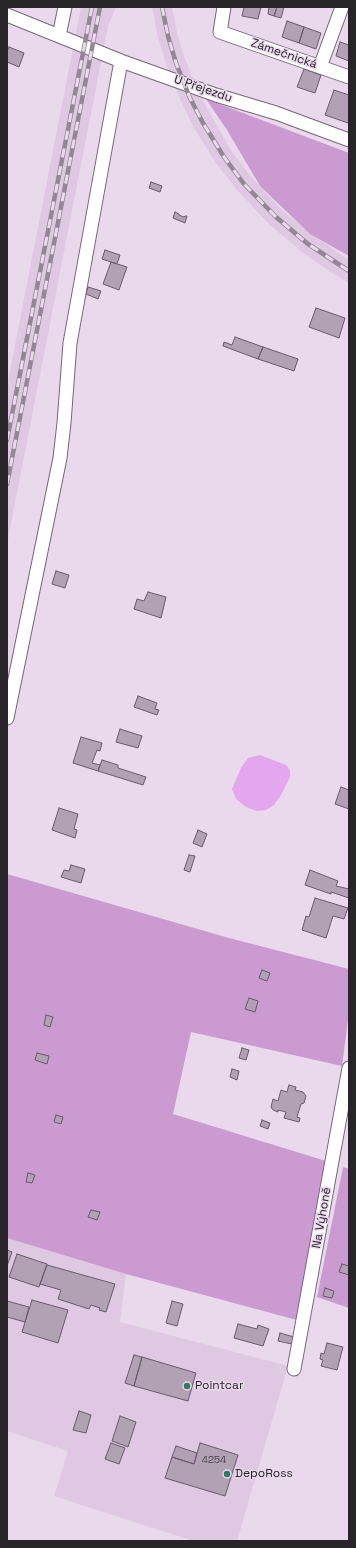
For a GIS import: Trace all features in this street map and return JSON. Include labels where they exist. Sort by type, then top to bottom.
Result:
[{"type":"street","points":[[59,36],[65,7]]},
{"type":"street","name":"Zámečnická","points":[[224,7],[220,32],[349,77]]},
{"type":"street","points":[[320,67],[342,7]]},
{"type":"street","name":"U Přejezdu","points":[[7,15],[121,61],[276,113],[349,140]]},
{"type":"street","points":[[7,718],[60,458],[70,343],[121,61]]},
{"type":"street","name":"Na Výhoně","points":[[294,1369],[349,1068]]},
{"type":"shaded area","points":[[81,7],[116,7],[108,26],[7,544],[7,386]]},
{"type":"shaded area","points":[[152,7],[172,7],[177,33],[185,59],[199,94],[232,152],[252,178],[282,210],[314,236],[349,260],[349,283],[302,252],[269,224],[237,190],[216,163],[194,128],[181,101],[158,38]]},
{"type":"shaded area","points":[[206,99],[349,153],[349,256],[310,234],[260,186],[227,130]]},
{"type":"shaded area","points":[[260,755],[286,765],[290,770],[290,777],[274,805],[266,810],[257,811],[246,807],[236,799],[232,789],[241,768],[248,758]]},
{"type":"shaded area","points":[[7,874],[229,938],[349,969],[349,1012],[342,1066],[191,1032],[173,1114],[326,1161],[297,1320],[126,1274],[7,1238]]},
{"type":"shaded area","points":[[343,1167],[349,1169],[349,1308],[317,1297]]},
{"type":"shaded area","points":[[7,1238],[126,1274],[120,1322],[288,1366],[237,1541],[193,1541],[54,1496],[68,1451],[7,1431]]},
{"type":"building","points":[[244,7],[261,7],[258,19],[242,16]]},
{"type":"building","points":[[269,7],[277,7],[274,16],[268,14]]},
{"type":"building","points":[[277,7],[284,7],[281,18],[274,16]]},
{"type":"building","points":[[287,21],[304,27],[299,43],[282,37]]},
{"type":"building","points":[[304,27],[321,33],[316,49],[299,43]]},
{"type":"building","points":[[340,42],[349,45],[349,61],[336,56]]},
{"type":"building","points":[[9,47],[24,53],[19,67],[7,62],[7,51]]},
{"type":"building","points":[[304,69],[321,75],[315,93],[297,87]]},
{"type":"building","points":[[334,90],[349,95],[348,123],[325,115]]},
{"type":"building","points":[[151,182],[162,186],[160,192],[149,188]]},
{"type":"building","points":[[175,212],[184,217],[187,216],[185,223],[173,218]]},
{"type":"building","points":[[105,250],[120,255],[117,264],[102,259]]},
{"type":"building","points":[[111,262],[127,267],[119,290],[103,284]]},
{"type":"building","points":[[88,287],[101,291],[98,299],[86,294]]},
{"type":"building","points":[[316,308],[345,318],[339,338],[309,327]]},
{"type":"building","points":[[235,337],[263,347],[258,359],[223,346],[224,342],[232,345]]},
{"type":"building","points":[[263,347],[298,359],[294,371],[258,359]]},
{"type":"building","points":[[56,571],[69,575],[65,588],[52,584]]},
{"type":"building","points":[[148,592],[166,597],[161,618],[134,609],[137,599],[144,601]]},
{"type":"building","points":[[138,696],[157,703],[155,709],[159,710],[157,715],[134,707]]},
{"type":"building","points":[[120,729],[142,736],[138,748],[116,742]]},
{"type":"building","points":[[81,737],[102,743],[100,751],[97,750],[92,763],[100,765],[98,771],[73,763]]},
{"type":"building","points":[[102,760],[118,765],[118,768],[146,777],[143,785],[98,771]]},
{"type":"building","points":[[341,787],[349,790],[349,809],[335,804]]},
{"type":"building","points":[[59,808],[78,814],[74,829],[77,830],[75,838],[52,830]]},
{"type":"building","points":[[198,830],[207,834],[202,847],[193,843]]},
{"type":"building","points":[[189,855],[195,856],[190,872],[184,870]]},
{"type":"building","points":[[71,865],[85,869],[81,883],[61,877],[64,870],[69,871]]},
{"type":"building","points":[[310,870],[338,881],[336,886],[349,889],[349,898],[331,892],[331,894],[305,885]]},
{"type":"building","points":[[315,898],[348,908],[344,919],[333,916],[326,938],[302,930],[306,916],[309,917]]},
{"type":"building","points":[[262,970],[270,973],[267,981],[259,978]]},
{"type":"building","points":[[249,998],[258,1001],[255,1012],[245,1009]]},
{"type":"building","points":[[46,1015],[53,1017],[50,1027],[44,1025]]},
{"type":"building","points":[[242,1048],[249,1050],[246,1060],[239,1058]]},
{"type":"building","points":[[37,1053],[49,1056],[47,1064],[35,1060]]},
{"type":"building","points":[[232,1069],[239,1071],[237,1080],[230,1077]]},
{"type":"building","points":[[289,1085],[296,1087],[295,1090],[303,1092],[306,1096],[304,1103],[301,1104],[297,1117],[300,1118],[299,1122],[284,1118],[286,1112],[278,1110],[278,1112],[273,1110],[271,1107],[273,1099],[278,1101],[281,1090],[287,1092]]},
{"type":"building","points":[[56,1115],[63,1117],[61,1124],[54,1122]]},
{"type":"building","points":[[262,1120],[270,1123],[268,1129],[260,1126]]},
{"type":"building","points":[[28,1173],[35,1175],[32,1183],[26,1182]]},
{"type":"building","points":[[91,1210],[100,1212],[97,1220],[88,1217]]},
{"type":"building","points":[[7,1250],[12,1252],[7,1266]]},
{"type":"building","points":[[17,1254],[47,1264],[39,1287],[9,1277]]},
{"type":"building","points":[[342,1264],[349,1266],[349,1275],[339,1272]]},
{"type":"building","points":[[47,1265],[115,1284],[106,1312],[91,1305],[89,1309],[58,1299],[61,1290],[40,1284]]},
{"type":"building","points":[[325,1288],[334,1291],[332,1298],[323,1296]]},
{"type":"building","points":[[32,1300],[68,1310],[58,1343],[22,1332]]},
{"type":"building","points":[[7,1301],[29,1307],[25,1322],[7,1317]]},
{"type":"building","points":[[172,1301],[183,1304],[177,1326],[166,1323]]},
{"type":"building","points":[[238,1324],[257,1329],[258,1325],[269,1329],[263,1346],[234,1338]]},
{"type":"building","points":[[280,1333],[294,1337],[292,1344],[278,1341]]},
{"type":"building","points":[[327,1343],[343,1347],[337,1370],[321,1366],[323,1360],[320,1359],[321,1353],[324,1354]]},
{"type":"building","points":[[134,1355],[142,1357],[134,1386],[125,1383]]},
{"type":"building","points":[[142,1357],[196,1373],[188,1401],[134,1386]]},
{"type":"building","points":[[79,1411],[91,1415],[86,1433],[73,1430]]},
{"type":"building","points":[[120,1416],[136,1422],[128,1447],[112,1441]]},
{"type":"building","points":[[111,1443],[125,1448],[119,1464],[105,1459]]},
{"type":"building","points":[[200,1443],[238,1455],[225,1496],[165,1478],[172,1457],[194,1464]]},
{"type":"building","points":[[176,1446],[197,1453],[194,1464],[172,1457]]},
{"type":"railway","points":[[7,440],[92,7]]},
{"type":"railway","points":[[7,484],[100,7]]},
{"type":"railway","points":[[162,7],[168,36],[176,63],[190,98],[203,123],[224,157],[244,184],[276,217],[308,244],[349,271]]},
{"type":"place","name":"Pointcar","points":[[187,1386]]},
{"type":"place","name":"DepoRoss","points":[[227,1474]]}]
